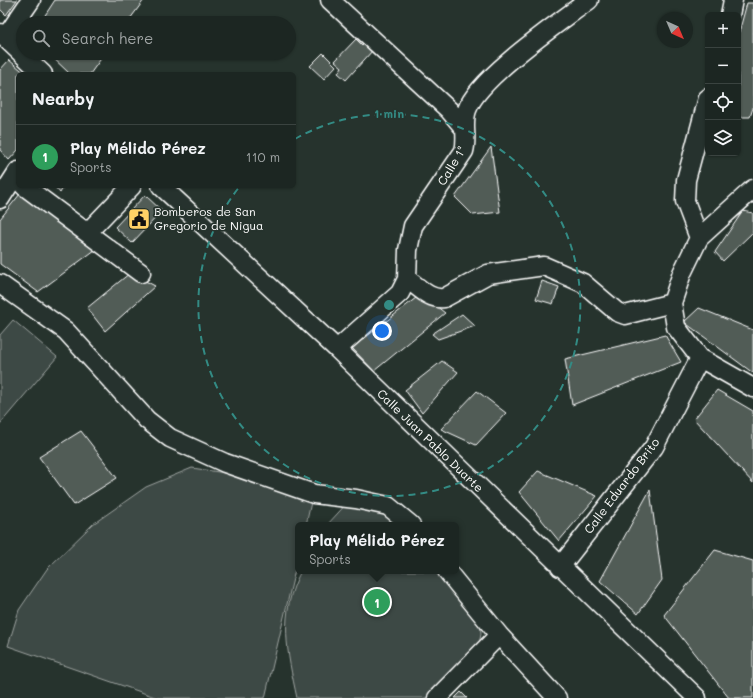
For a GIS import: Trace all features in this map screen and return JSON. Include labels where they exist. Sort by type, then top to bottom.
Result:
[{"type":"street","points":[[19,16],[31,0]]},
{"type":"street","points":[[330,0],[449,110],[464,128]]},
{"type":"street","name":"Calle 1ª","points":[[408,279],[408,250],[413,226],[464,151],[467,137],[464,128],[467,109],[480,91],[503,66],[589,0]]},
{"type":"street","points":[[731,12],[733,0]]},
{"type":"street","points":[[16,19],[3,36],[16,48]]},
{"type":"street","points":[[28,60],[41,72]]},
{"type":"street","points":[[698,238],[685,201],[686,180],[705,109]]},
{"type":"street","points":[[0,199],[15,178]]},
{"type":"street","points":[[28,188],[141,273]]},
{"type":"street","points":[[87,233],[130,188]]},
{"type":"street","name":"Calle Juan Pablo Duarte","points":[[163,188],[337,349],[560,567],[697,698]]},
{"type":"street","points":[[753,189],[698,238],[682,273],[672,303],[676,327],[700,358],[753,388]]},
{"type":"street","points":[[337,349],[400,293],[408,279],[430,296],[437,299],[444,298],[488,274],[544,266],[582,283],[617,312],[625,315],[672,303]]},
{"type":"street","points":[[0,284],[66,331],[147,420],[170,438],[225,463],[314,494],[356,498],[388,506],[407,522]]},
{"type":"street","name":"Calle Eduardo Brito","points":[[560,567],[654,447],[700,358]]},
{"type":"street","points":[[448,574],[499,635],[557,698]]},
{"type":"street","points":[[437,698],[499,635]]},
{"type":"shaded area","points":[[13,320],[57,357],[0,424],[0,335]]},
{"type":"shaded area","points":[[192,468],[232,474],[311,502],[307,522],[295,522],[295,570],[265,698],[158,698],[8,646],[19,610],[47,569],[93,524],[146,487]]},
{"type":"shaded area","points":[[349,501],[380,508],[401,522],[330,522]]},
{"type":"shaded area","points":[[300,574],[443,574],[480,623],[481,634],[479,644],[426,698],[297,698],[290,665],[287,633],[289,603]]},
{"type":"building","points":[[0,0],[17,0],[6,15],[0,9]]},
{"type":"building","points":[[55,0],[144,0],[132,16],[45,16]]},
{"type":"building","points":[[747,3],[753,3],[753,108],[750,117],[741,117],[741,25]]},
{"type":"building","points":[[356,39],[362,45],[365,42],[373,50],[346,80],[338,73],[342,67],[335,61]]},
{"type":"building","points":[[323,53],[336,66],[324,79],[310,66]]},
{"type":"building","points":[[9,60],[24,72],[16,72],[16,152],[9,160],[0,150],[0,70]]},
{"type":"building","points":[[55,60],[100,60],[91,72],[68,72]]},
{"type":"building","points":[[491,147],[500,212],[473,215],[455,197]]},
{"type":"building","points":[[56,188],[63,188],[60,193]]},
{"type":"building","points":[[20,194],[99,247],[38,292],[0,264],[0,219]]},
{"type":"building","name":"Bomberos de San Gregorio de Nigua","points":[[145,195],[162,211],[132,243],[115,227]]},
{"type":"building","points":[[743,211],[753,213],[753,232],[723,261],[715,252]]},
{"type":"building","points":[[130,273],[155,286],[105,331],[87,308]]},
{"type":"building","points":[[542,281],[559,287],[553,304],[536,299]]},
{"type":"building","points":[[421,294],[445,313],[374,371],[352,348]]},
{"type":"building","points":[[699,308],[753,330],[753,373],[684,322]]},
{"type":"building","points":[[462,314],[475,326],[438,339],[432,334]]},
{"type":"building","points":[[665,335],[681,362],[572,405],[565,359]]},
{"type":"building","points":[[442,361],[458,372],[422,413],[405,390]]},
{"type":"building","points":[[717,390],[753,411],[753,483],[694,419]]},
{"type":"building","points":[[477,391],[506,413],[476,445],[441,429]]},
{"type":"building","points":[[81,431],[117,478],[74,505],[39,457]]},
{"type":"building","points":[[538,471],[597,496],[559,541],[519,492]]},
{"type":"building","points":[[650,490],[662,580],[638,614],[600,581]]},
{"type":"building","points":[[715,550],[753,561],[753,698],[729,698],[664,615]]},
{"type":"building","points":[[461,692],[467,698],[455,698]]},
{"type":"place","name":"Bomberos de San Gregorio de Nigua","points":[[139,219]]},
{"type":"place","name":"Play Mélido Pérez","points":[[377,602]]}]
